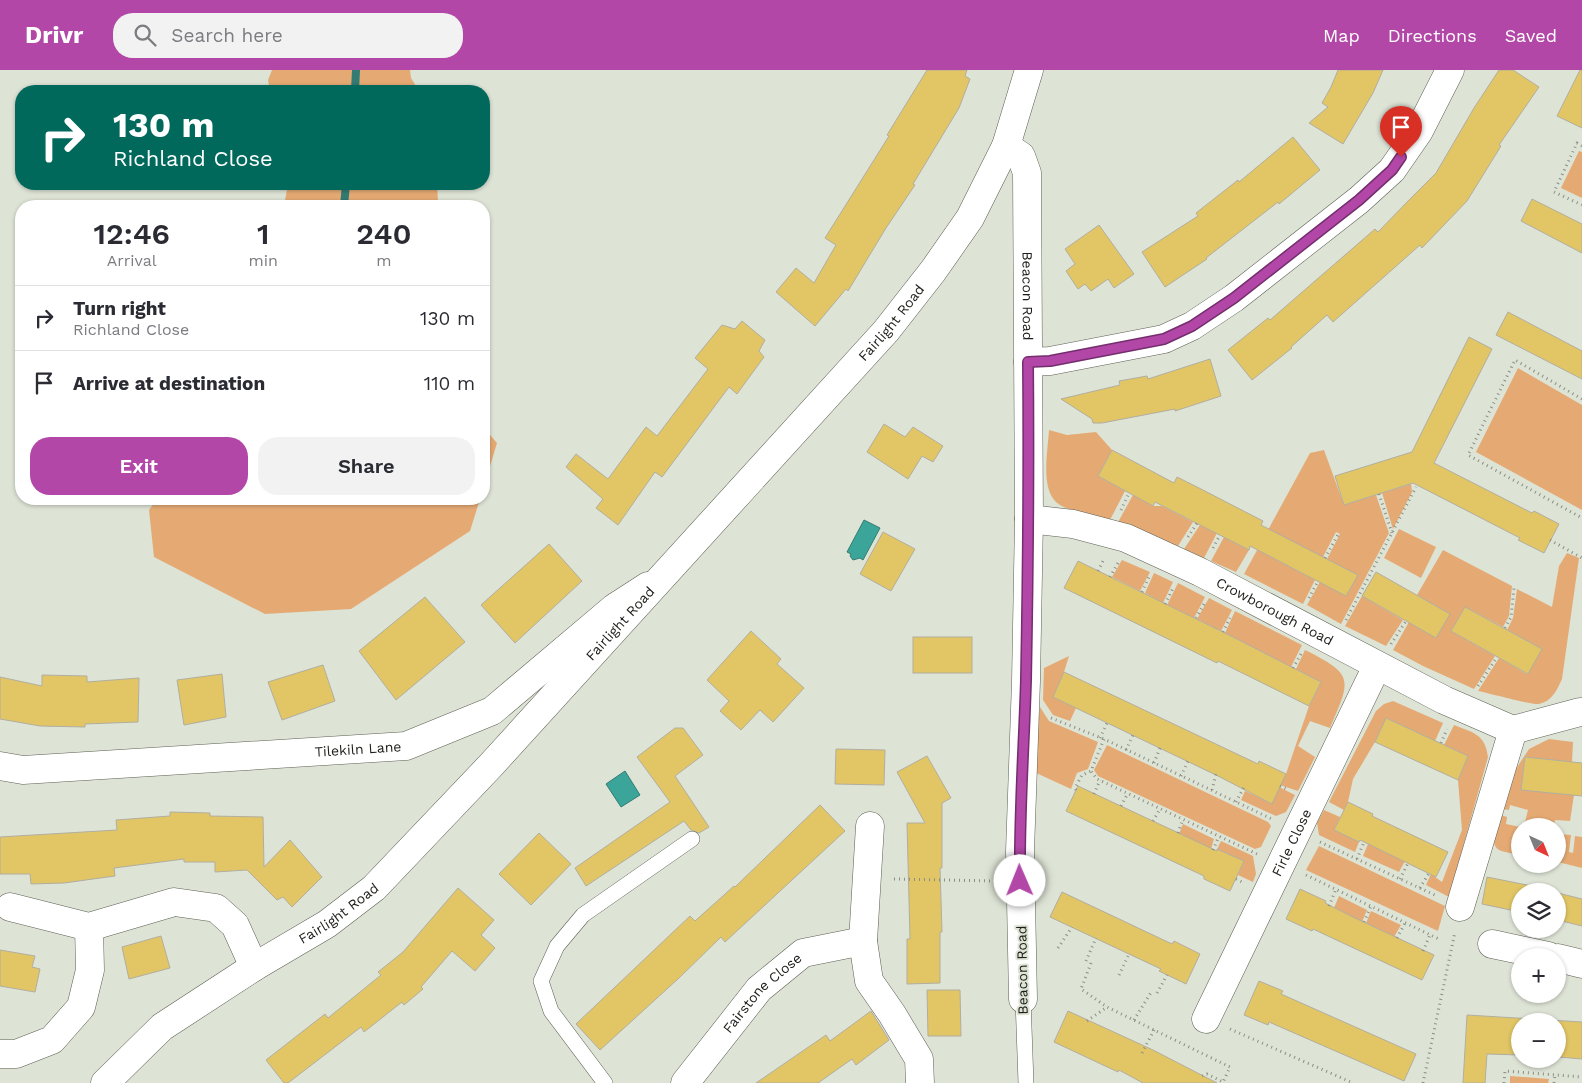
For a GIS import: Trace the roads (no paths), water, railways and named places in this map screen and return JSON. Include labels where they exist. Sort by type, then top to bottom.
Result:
[{"type":"street","name":"Fairlight Road","points":[[104,1083],[162,1027],[254,967],[327,924],[374,888],[492,764],[886,331],[933,271],[970,218],[1006,146],[1029,70]]},
{"type":"street","points":[[1028,362],[1050,361],[1164,339],[1192,326],[1234,298],[1359,200],[1392,170],[1419,131],[1450,70]]},
{"type":"street","name":"Beacon Road","points":[[1006,146],[1021,156],[1027,174],[1029,519],[1020,851],[1022,999]]},
{"type":"street","name":"Crowborough Road","points":[[1029,519],[1073,524],[1126,538],[1200,572],[1377,666],[1513,730]]},
{"type":"street","name":"Tilekiln Lane","points":[[0,766],[23,770],[406,746],[492,711],[614,608],[661,577]]},
{"type":"street","name":"Firle Close","points":[[1206,1019],[1377,666]]},
{"type":"street","points":[[1452,903],[1513,730],[1581,705]]},
{"type":"street","points":[[870,826],[863,941],[869,982],[892,1014],[919,1059],[920,1083]]},
{"type":"street","points":[[10,907],[89,927],[174,902],[216,908],[235,925],[254,967]]},
{"type":"street","points":[[0,1054],[16,1054],[52,1040],[81,1007],[90,970],[89,927]]},
{"type":"street","name":"Fairstone Close","points":[[685,1083],[759,989],[803,953],[863,941]]},
{"type":"street","points":[[1492,944],[1511,948]]},
{"type":"street","points":[[1566,960],[1582,964]]},
{"type":"lane","points":[[606,1083],[551,1011],[541,981],[557,946],[583,915],[692,839]]},
{"type":"lane","name":"Beacon Road","points":[[1022,999],[1026,1083]]},
{"type":"water","points":[[864,520],[880,528],[863,560],[860,558],[853,560],[850,556],[851,554],[847,552]]},
{"type":"water","points":[[625,771],[640,795],[621,807],[606,784]]},
{"type":"waterway","points":[[355,85],[356,70]]},
{"type":"waterway","points":[[345,190],[345,200]]}]
